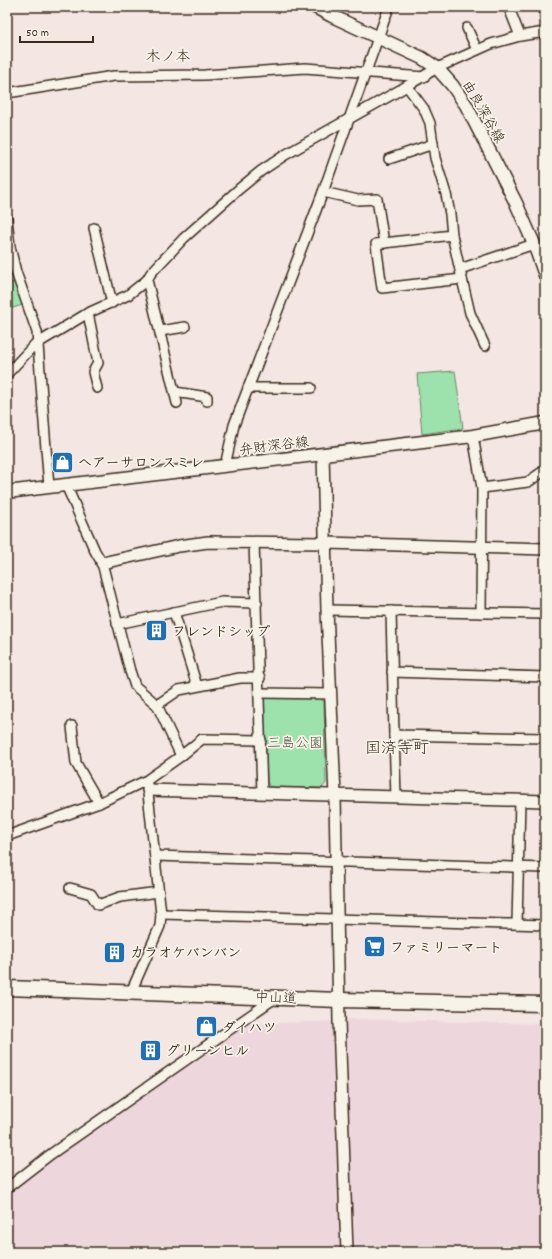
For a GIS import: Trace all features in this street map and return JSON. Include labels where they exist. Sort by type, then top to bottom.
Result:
[{"type":"highway","name":"中山道","points":[[7,988],[339,1000],[545,1004]]},
{"type":"main road","name":"由良深谷線","points":[[315,7],[422,58],[438,68],[452,84],[466,105],[516,203],[534,244],[545,276]]},
{"type":"main road","name":"弁財深谷線","points":[[7,492],[473,436],[545,423]]},
{"type":"street","points":[[225,466],[234,425],[323,192],[389,7]]},
{"type":"street","points":[[543,7],[545,15]]},
{"type":"street","points":[[509,8],[520,36]]},
{"type":"street","points":[[467,28],[476,50]]},
{"type":"street","points":[[7,374],[38,342],[88,313],[128,295],[147,280],[151,273],[180,241],[261,171],[285,155],[312,138],[349,119],[438,68],[476,50],[520,36],[545,32]]},
{"type":"street","points":[[7,93],[114,76],[205,75],[305,68],[424,77]]},
{"type":"street","points":[[407,86],[424,109],[430,123],[437,169],[446,194],[452,235],[470,313],[485,346]]},
{"type":"street","points":[[389,159],[433,144]]},
{"type":"street","points":[[323,192],[358,200],[377,199],[384,244]]},
{"type":"street","points":[[7,218],[8,246],[36,328],[49,487]]},
{"type":"street","points":[[94,228],[112,302]]},
{"type":"street","points":[[452,235],[376,244],[382,288],[462,279]]},
{"type":"street","points":[[460,269],[534,244]]},
{"type":"street","points":[[147,280],[178,403]]},
{"type":"street","points":[[88,313],[98,363],[93,372],[97,388]]},
{"type":"street","points":[[160,331],[185,327]]},
{"type":"street","points":[[248,388],[311,388]]},
{"type":"street","points":[[175,392],[207,397],[207,401]]},
{"type":"street","points":[[473,436],[482,488],[481,613]]},
{"type":"street","points":[[323,454],[327,610],[335,796],[339,1000],[347,1252]]},
{"type":"street","points":[[482,488],[528,482],[545,470]]},
{"type":"street","points":[[66,485],[95,551],[102,563],[117,624],[135,686],[157,705],[181,756]]},
{"type":"street","points":[[102,563],[179,546],[208,542],[326,543],[545,549]]},
{"type":"street","points":[[254,542],[260,678],[262,793]]},
{"type":"street","points":[[117,624],[222,602],[257,603]]},
{"type":"street","points":[[327,610],[545,614]]},
{"type":"street","points":[[174,612],[197,686]]},
{"type":"street","points":[[391,612],[396,797]]},
{"type":"street","points":[[392,672],[545,677]]},
{"type":"street","points":[[157,705],[179,690],[240,678],[260,678]]},
{"type":"street","points":[[260,693],[330,694]]},
{"type":"street","points":[[72,726],[76,763],[99,803]]},
{"type":"street","points":[[394,734],[545,738]]},
{"type":"street","points":[[7,836],[148,785],[202,739],[260,740]]},
{"type":"street","points":[[148,785],[262,793],[335,796],[545,801]]},
{"type":"street","points":[[131,992],[160,926],[161,914],[148,785]]},
{"type":"street","points":[[517,924],[520,800]]},
{"type":"street","points":[[155,856],[545,868]]},
{"type":"street","points":[[70,888],[91,894],[98,905],[120,896],[159,892]]},
{"type":"street","points":[[161,914],[545,925]]},
{"type":"street","points":[[7,1188],[51,1154],[276,997]]},
{"type":"shaded area","points":[[344,1019],[545,1024],[545,1252],[349,1252]]},
{"type":"shaded area","points":[[339,1021],[346,1252],[7,1252],[7,1195],[62,1153],[247,1024]]},
{"type":"green space","points":[[17,282],[25,304],[7,310],[7,284]]},
{"type":"green space","points":[[455,371],[463,428],[422,434],[417,374]]},
{"type":"green space","name":"三島公園","points":[[268,695],[319,697],[324,702],[326,783],[322,788],[270,787],[267,782],[264,699]]},
{"type":"place","name":"ヘアーサロンスミレ","points":[[63,462]]},
{"type":"place","name":"フレンドシップ","points":[[157,631]]},
{"type":"place","name":"ファミリーマート","points":[[375,947]]},
{"type":"place","name":"カラオケバンバン","points":[[114,952]]},
{"type":"place","name":"ダイハツ","points":[[207,1027]]},
{"type":"place","name":"グリーンヒル","points":[[151,1050]]},
{"type":"district","name":"木ノ本","points":[[168,56]]},
{"type":"district","name":"国済寺町","points":[[397,747]]}]
